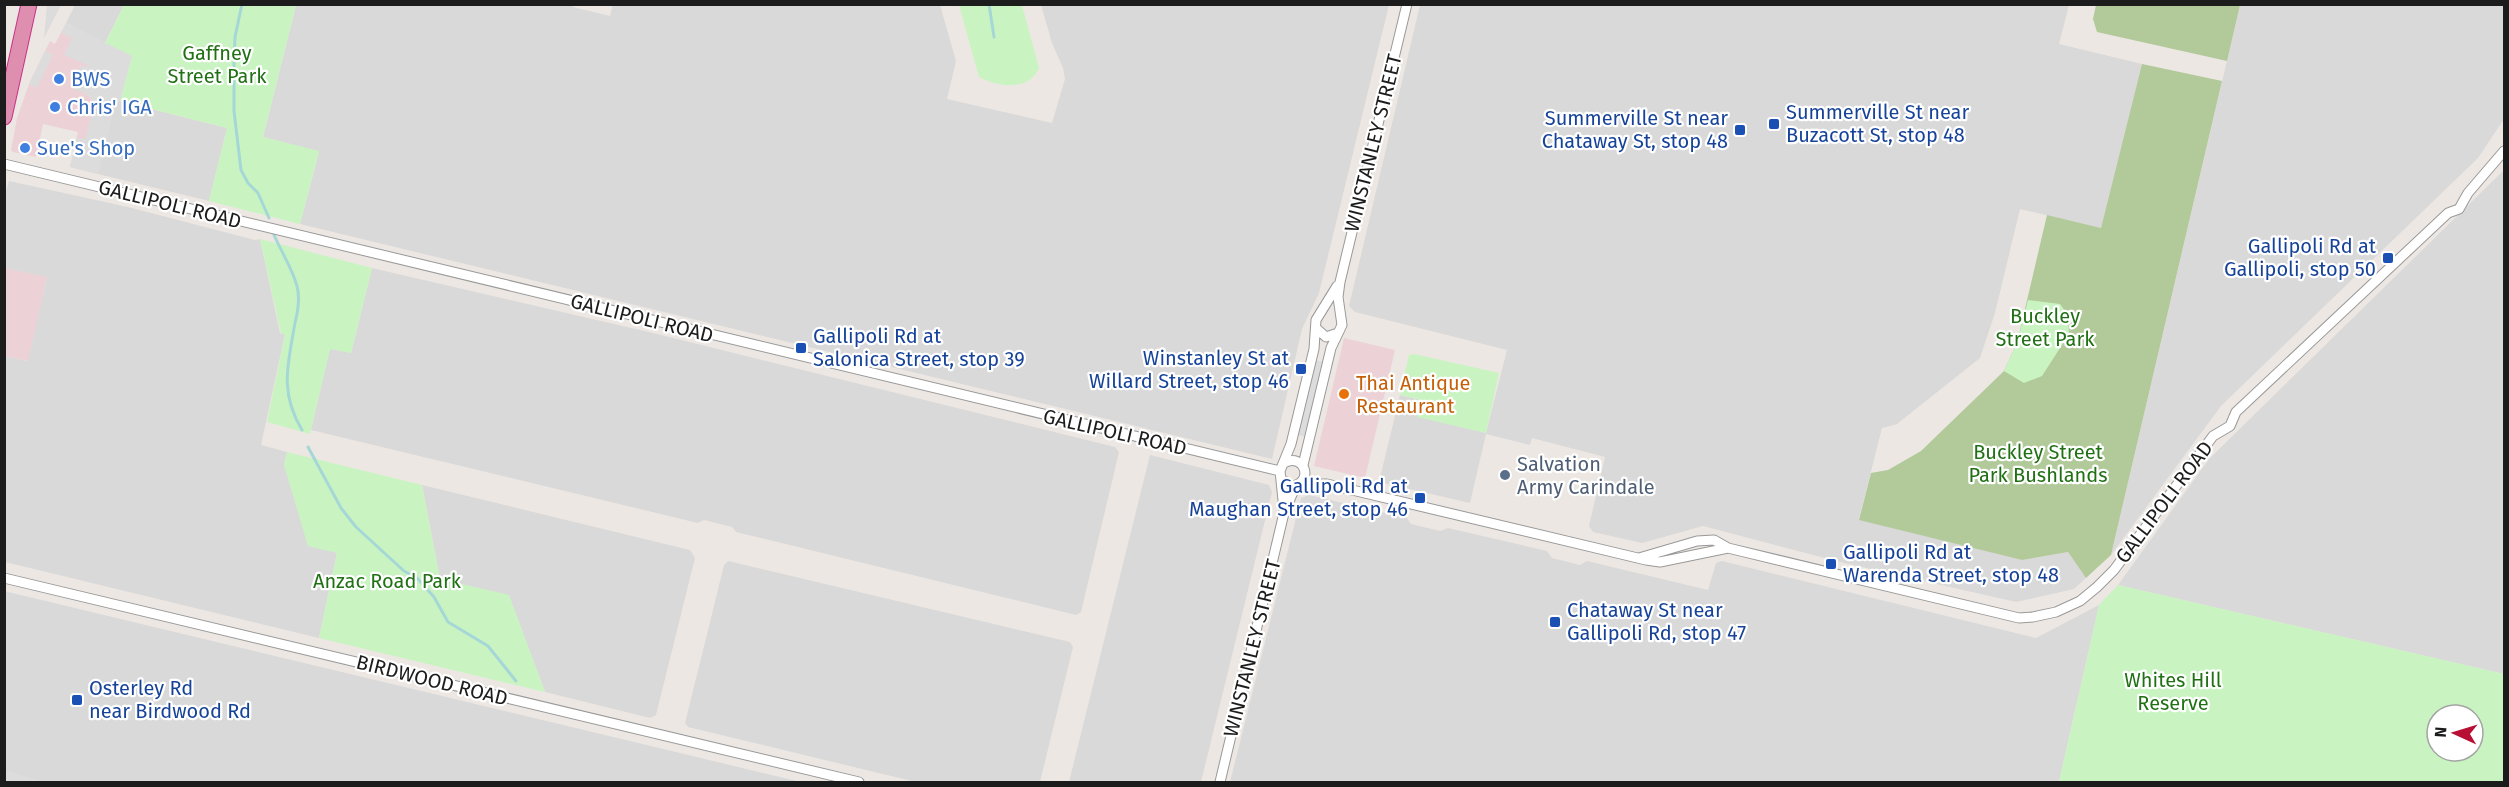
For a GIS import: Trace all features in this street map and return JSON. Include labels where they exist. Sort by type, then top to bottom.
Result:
[{"type":"highway","points":[[4,117],[29,4]]},
{"type":"street","name":"WINSTANLEY STREET","points":[[1220,783],[1284,513],[1298,484],[1305,477],[1304,467],[1331,348],[1342,325],[1340,282],[1407,4]]},
{"type":"street","name":"GALLIPOLI ROAD","points":[[1304,467],[1312,477],[1327,484],[1639,558],[1660,562],[1728,548],[2019,618],[2056,612],[2080,601],[2114,570],[2213,436],[2230,426],[2236,412],[2439,220],[2459,209],[2468,193],[2505,151]]},
{"type":"street","name":"GALLIPOLI ROAD","points":[[4,164],[1282,471]]},
{"type":"street","name":"WINSTANLEY STREET","points":[[1284,513],[1282,471],[1291,444],[1317,329],[1316,321],[1340,282]]},
{"type":"street","points":[[1321,313],[1333,311],[1340,317]]},
{"type":"street","points":[[1317,329],[1326,337],[1338,333]]},
{"type":"street","points":[[1298,484],[1288,485],[1282,471],[1296,460],[1304,467]]},
{"type":"street","name":"GALLIPOLI ROAD","points":[[1298,484],[1327,484]]},
{"type":"street","name":"BIRDWOOD ROAD","points":[[4,578],[859,783]]},
{"type":"shaded area","points":[[573,4],[573,7],[610,16],[613,4],[940,5],[956,61],[947,99],[1052,123],[1065,79],[1041,5],[1389,5],[1319,293],[1302,329],[1272,459],[300,224],[319,152],[263,137],[296,5]]},
{"type":"shaded area","points":[[47,5],[61,5],[44,38]]},
{"type":"shaded area","points":[[75,5],[124,5],[105,43],[66,23]]},
{"type":"shaded area","points":[[1420,5],[2069,5],[2059,44],[2142,64],[2101,228],[2020,209],[1995,313],[1980,358],[1897,424],[1882,428],[1859,519],[2022,560],[2068,552],[2086,578],[2074,589],[2016,602],[1840,562],[1703,526],[1642,543],[1593,532],[1589,526],[1605,457],[1532,438],[1530,445],[1486,434],[1470,503],[1379,482],[1400,395],[1421,400],[1417,416],[1486,433],[1507,350],[1355,312],[1349,306]]},
{"type":"shaded area","points":[[2240,5],[2504,5],[2504,119],[2478,158],[2221,406],[2111,555]]},
{"type":"shaded area","points":[[66,23],[116,100],[98,174],[70,167],[78,132],[43,124],[36,157],[11,150],[17,118],[29,84],[50,41],[55,44]]},
{"type":"shaded area","points":[[66,23],[132,56],[120,101],[116,100],[98,174],[70,167],[77,138],[85,139],[95,102],[83,92],[74,90],[80,66],[87,67],[88,65],[64,55],[72,38],[61,33]]},
{"type":"shaded area","points":[[45,51],[53,54],[37,88],[29,84]]},
{"type":"shaded area","points":[[116,100],[227,128],[209,201],[98,174]]},
{"type":"shaded area","points":[[2504,170],[2504,674],[2118,585],[2209,459]]},
{"type":"shaded area","points":[[9,181],[128,207],[255,240],[260,239],[280,333],[285,334],[261,445],[287,452],[284,465],[337,553],[319,638],[5,562],[5,356],[27,361],[47,278],[5,268],[4,198]]},
{"type":"shaded area","points":[[5,268],[47,277],[28,361],[5,356]]},
{"type":"shaded area","points":[[372,268],[653,333],[1115,447],[1119,452],[1081,612],[1076,615],[736,532],[732,527],[704,520],[698,523],[311,430],[330,348],[351,353]]},
{"type":"shaded area","points":[[1344,338],[1395,350],[1365,478],[1314,466]]},
{"type":"shaded area","points":[[1315,360],[1324,362],[1307,437],[1298,435]]},
{"type":"shaded area","points":[[1150,455],[1269,485],[1272,492],[1201,782],[1069,782]]},
{"type":"shaded area","points":[[422,485],[690,550],[695,558],[656,715],[650,718],[545,692],[509,596],[440,579]]},
{"type":"shaded area","points":[[1309,495],[1407,518],[1411,524],[1440,531],[1448,528],[1547,551],[1552,558],[1580,565],[1587,561],[1708,590],[1716,563],[1722,561],[2036,638],[2099,605],[2059,782],[1230,782],[1301,498]]},
{"type":"shaded area","points":[[728,561],[1070,642],[1073,647],[1040,782],[916,782],[688,727],[685,723],[724,565]]},
{"type":"shaded area","points":[[4,591],[801,782],[43,782],[5,771]]},
{"type":"shaded area","points":[[5,771],[43,781],[43,782],[5,782]]},
{"type":"green space","points":[[2096,4],[2240,5],[2227,61],[2097,32],[2093,19]]},
{"type":"green space","name":"Gaffney Street Park","points":[[124,5],[296,5],[263,137],[319,151],[300,224],[209,201],[227,128],[120,101],[132,56],[105,43]]},
{"type":"green space","points":[[959,5],[1022,5],[1039,68],[1034,76],[1028,81],[1012,85],[995,83],[979,77]]},
{"type":"green space","name":"Buckley Street Park Bushlands","points":[[2142,64],[2222,81],[2111,555],[2086,578],[2068,552],[2022,560],[1859,520],[1871,473],[1888,470],[1921,451],[2004,371],[2017,343],[2047,215],[2101,228]]},
{"type":"green space","points":[[260,239],[372,268],[351,353],[330,349],[310,434],[267,422],[285,335],[281,333]]},
{"type":"green space","name":"Buckley Street Park","points":[[2028,300],[2060,304],[2068,315],[2069,334],[2042,376],[2024,383],[2004,371],[2017,343]]},
{"type":"green space","points":[[1414,354],[1499,373],[1486,433],[1417,417],[1421,400],[1400,395],[1409,355]]},
{"type":"green space","name":"Anzac Road Park","points":[[287,452],[422,485],[440,579],[509,595],[545,692],[319,638],[337,553],[308,546],[284,465]]},
{"type":"green space","name":"Whites Hill Reserve","points":[[2118,585],[2504,674],[2504,782],[2059,782],[2099,605]]},
{"type":"waterway","points":[[242,4],[235,37],[234,65],[234,111],[241,170],[248,183],[258,193],[269,218]]},
{"type":"waterway","points":[[989,4],[994,37]]},
{"type":"waterway","points":[[274,235],[298,290],[298,309],[287,378],[290,403],[302,430]]},
{"type":"waterway","points":[[308,447],[341,508],[356,527],[404,571],[417,578],[434,597],[448,622],[488,646],[516,681]]},
{"type":"place","name":"BWS","points":[[59,79]]},
{"type":"place","name":"Chris' IGA","points":[[55,107]]},
{"type":"place","name":"Summerville St near Buzacott St, stop 48","points":[[1774,124]]},
{"type":"place","name":"Summerville St near Chataway St, stop 48","points":[[1740,130]]},
{"type":"place","name":"Sue's Shop","points":[[25,148]]},
{"type":"place","name":"Gallipoli Rd at Gallipoli, stop 50","points":[[2388,258]]},
{"type":"place","name":"Gallipoli Rd at Salonica Street, stop 39","points":[[801,348]]},
{"type":"place","name":"Winstanley St at Willard Street, stop 46","points":[[1301,369]]},
{"type":"place","name":"Thai Antique Restaurant","points":[[1344,394]]},
{"type":"place","name":"Salvation Army Carindale","points":[[1505,475]]},
{"type":"place","name":"Gallipoli Rd at Maughan Street, stop 46","points":[[1420,498]]},
{"type":"place","name":"Gallipoli Rd at Warenda Street, stop 48","points":[[1831,564]]},
{"type":"place","name":"Chataway St near Gallipoli Rd, stop 47","points":[[1555,622]]},
{"type":"place","name":"Osterley Rd near Birdwood Rd","points":[[77,700]]}]
